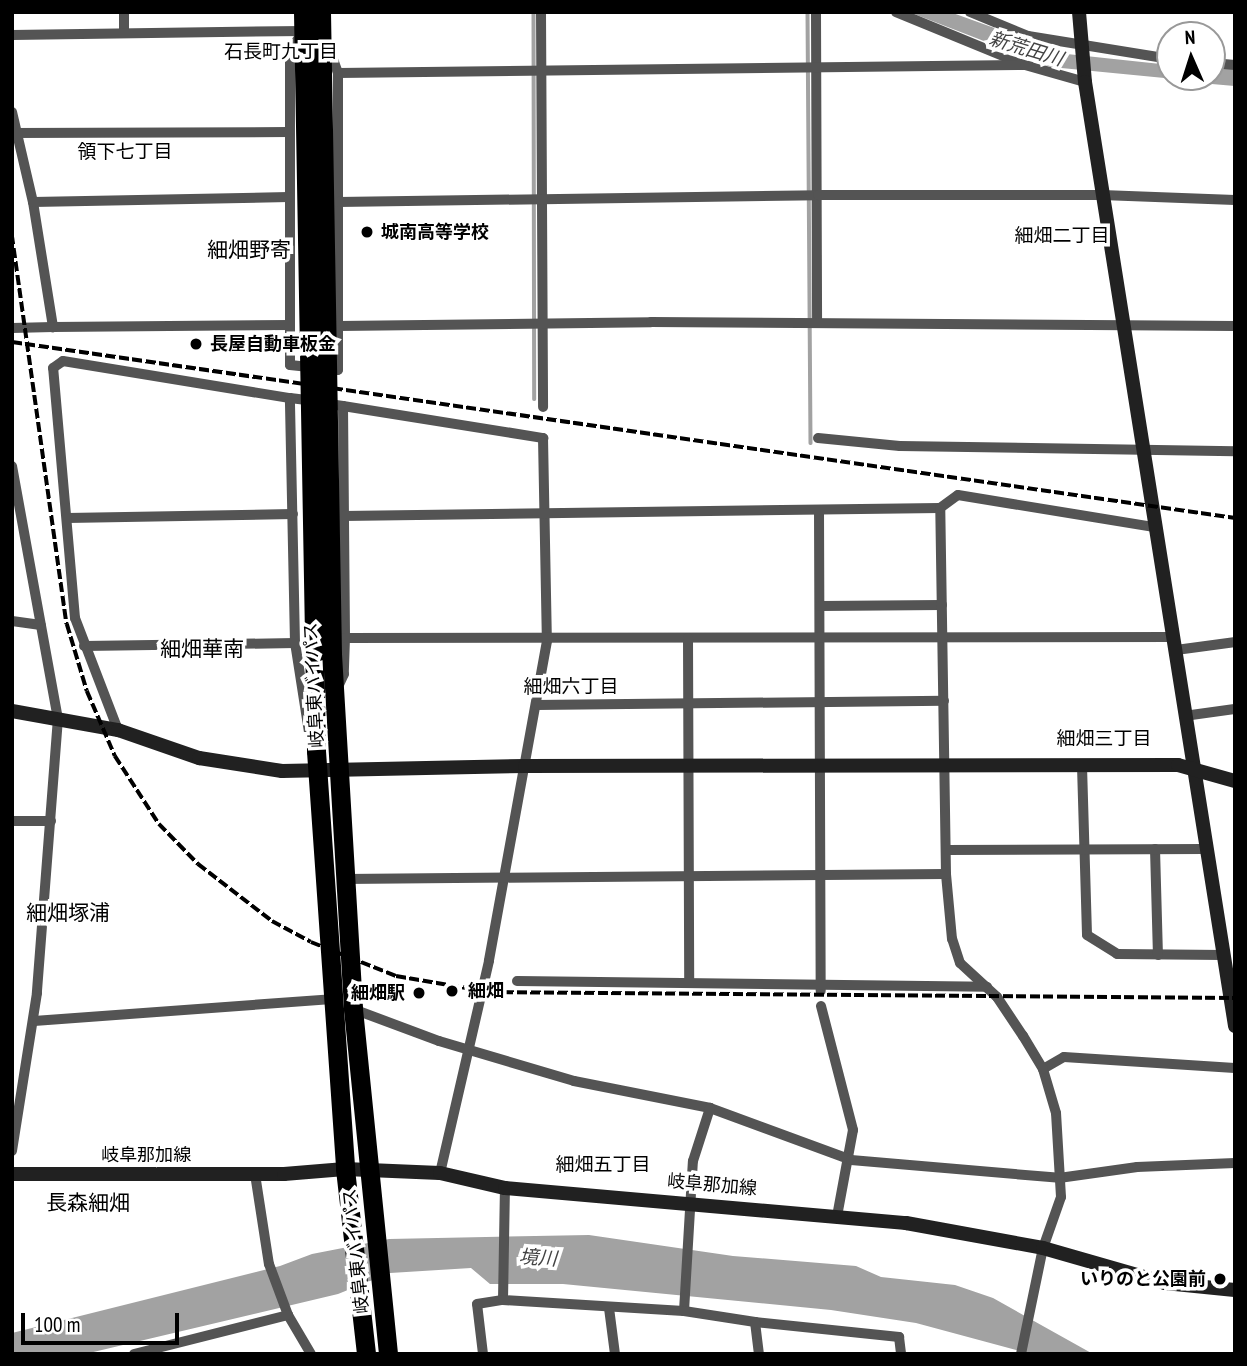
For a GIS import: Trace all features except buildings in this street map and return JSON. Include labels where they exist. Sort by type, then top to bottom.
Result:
[{"type":"highway","name":"岐阜東バイパス","points":[[312,22],[315,249],[344,879],[345,1169],[366,1354]]},
{"type":"highway","name":"岐阜東バイパス","points":[[315,249],[303,648],[344,1004],[369,1170],[388,1354]]},
{"type":"street","points":[[124,12],[124,32]]},
{"type":"street","points":[[541,12],[543,407]]},
{"type":"street","points":[[816,12],[817,323]]},
{"type":"street","points":[[896,12],[1025,65],[1084,80]]},
{"type":"street","points":[[970,12],[1028,36],[1081,49],[1156,57]]},
{"type":"street","points":[[1079,12],[1084,80],[1205,849],[1223,955],[1232,988],[1235,1026]]},
{"type":"street","points":[[12,35],[312,22]]},
{"type":"street","points":[[312,22],[338,73],[338,370],[290,365],[290,51],[312,22]]},
{"type":"street","points":[[338,73],[1025,65]]},
{"type":"street","points":[[12,111],[33,202],[53,327]]},
{"type":"street","points":[[15,132],[289,132]]},
{"type":"street","points":[[338,202],[818,195],[1102,195],[1235,200]]},
{"type":"street","points":[[33,202],[289,197]]},
{"type":"street","points":[[339,326],[1123,322],[1235,326]]},
{"type":"street","points":[[12,328],[290,325]]},
{"type":"street","points":[[118,730],[84,646],[68,566],[67,518],[54,368],[63,361],[543,438],[547,641],[470,1051],[440,1173]]},
{"type":"street","points":[[84,646],[303,648],[293,514],[290,398]]},
{"type":"street","points":[[334,694],[344,674],[343,406]]},
{"type":"street","points":[[818,438],[900,446],[1235,451]]},
{"type":"street","points":[[12,466],[16,512],[58,718],[34,1021],[12,1151]]},
{"type":"street","points":[[343,516],[940,508],[958,495],[1154,527]]},
{"type":"street","points":[[940,508],[946,874],[952,939],[960,963],[987,987],[1043,1069],[1055,1113],[1061,1196],[1043,1248],[1033,1309],[1021,1354]]},
{"type":"street","points":[[819,510],[821,987]]},
{"type":"street","points":[[67,518],[293,514]]},
{"type":"street","points":[[820,606],[942,606]]},
{"type":"street","points":[[12,621],[41,625]]},
{"type":"street","points":[[345,638],[547,641],[688,638],[1174,644],[1235,642]]},
{"type":"street","points":[[688,638],[689,981]]},
{"type":"street","points":[[536,705],[689,701],[944,701]]},
{"type":"street","points":[[1184,716],[1235,709]]},
{"type":"street","points":[[12,711],[118,730],[199,758],[235,766],[318,761],[340,770],[525,766],[690,769],[1192,767],[1235,781]]},
{"type":"street","points":[[1083,766],[1087,936],[1117,954],[1223,955]]},
{"type":"street","points":[[12,821],[51,821]]},
{"type":"street","points":[[1155,849],[1158,955]]},
{"type":"street","points":[[946,850],[1205,849]]},
{"type":"street","points":[[344,879],[502,875],[946,874]]},
{"type":"street","points":[[517,981],[689,981],[821,987],[987,987]]},
{"type":"street","points":[[34,1021],[344,1004],[470,1051],[604,1088],[710,1108],[851,1160],[1059,1178],[1137,1167],[1235,1163]]},
{"type":"street","points":[[821,1006],[853,1130],[851,1160],[837,1216]]},
{"type":"street","points":[[1043,1069],[1064,1057],[1235,1068]]},
{"type":"street","points":[[684,1311],[691,1243],[693,1161],[710,1108]]},
{"type":"street","name":"岐阜那加線","points":[[12,1174],[255,1174],[345,1169],[440,1173],[505,1188],[692,1201],[906,1223],[1043,1248],[1165,1283],[1235,1290]]},
{"type":"street","points":[[255,1174],[270,1264],[288,1314],[311,1354]]},
{"type":"street","points":[[503,1300],[505,1188]]},
{"type":"street","points":[[483,1354],[477,1304],[503,1300],[684,1311],[755,1322],[899,1337],[901,1354]]},
{"type":"street","points":[[608,1308],[615,1354]]},
{"type":"street","points":[[134,1354],[288,1314]]},
{"type":"street","points":[[755,1322],[759,1354]]},
{"type":"water","points":[[909,12],[950,12],[1067,54],[1156,64],[1156,77],[1051,67]]},
{"type":"water","name":"境川","points":[[589,1235],[733,1256],[856,1266],[881,1277],[955,1285],[993,1298],[1093,1354],[1031,1354],[916,1323],[831,1310],[563,1284],[490,1284],[471,1268],[390,1273],[338,1294],[85,1354],[12,1354],[12,1333],[280,1266],[312,1254],[389,1239]]},
{"type":"waterway","points":[[534,12],[535,399]]},
{"type":"waterway","points":[[808,12],[811,443]]},
{"type":"waterway","name":"新荒田川","points":[[1226,75],[1235,76]]},
{"type":"railway","points":[[12,235],[67,624],[87,691],[115,756],[159,824],[198,864],[272,921],[311,942],[396,976],[490,992],[1235,998]]},
{"type":"railway","points":[[12,342],[1235,518]]},
{"type":"place","name":"城南高等学校","points":[[367,232]]},
{"type":"place","name":"長屋自動車板金","points":[[196,344]]},
{"type":"place","name":"細畑","points":[[452,991]]},
{"type":"place","name":"細畑駅","points":[[419,993]]},
{"type":"place","name":"いりのと公園前","points":[[1220,1279]]},
{"type":"district","name":"石長町九丁目","points":[[281,52]]},
{"type":"district","name":"領下七丁目","points":[[125,152]]},
{"type":"district","name":"細畑二丁目","points":[[1062,236]]},
{"type":"district","name":"細畑野寄","points":[[249,250]]},
{"type":"district","name":"細畑華南","points":[[202,649]]},
{"type":"district","name":"細畑六丁目","points":[[571,687]]},
{"type":"district","name":"細畑三丁目","points":[[1104,739]]},
{"type":"district","name":"細畑塚浦","points":[[68,913]]},
{"type":"district","name":"細畑五丁目","points":[[603,1165]]},
{"type":"district","name":"長森細畑","points":[[88,1203]]}]
